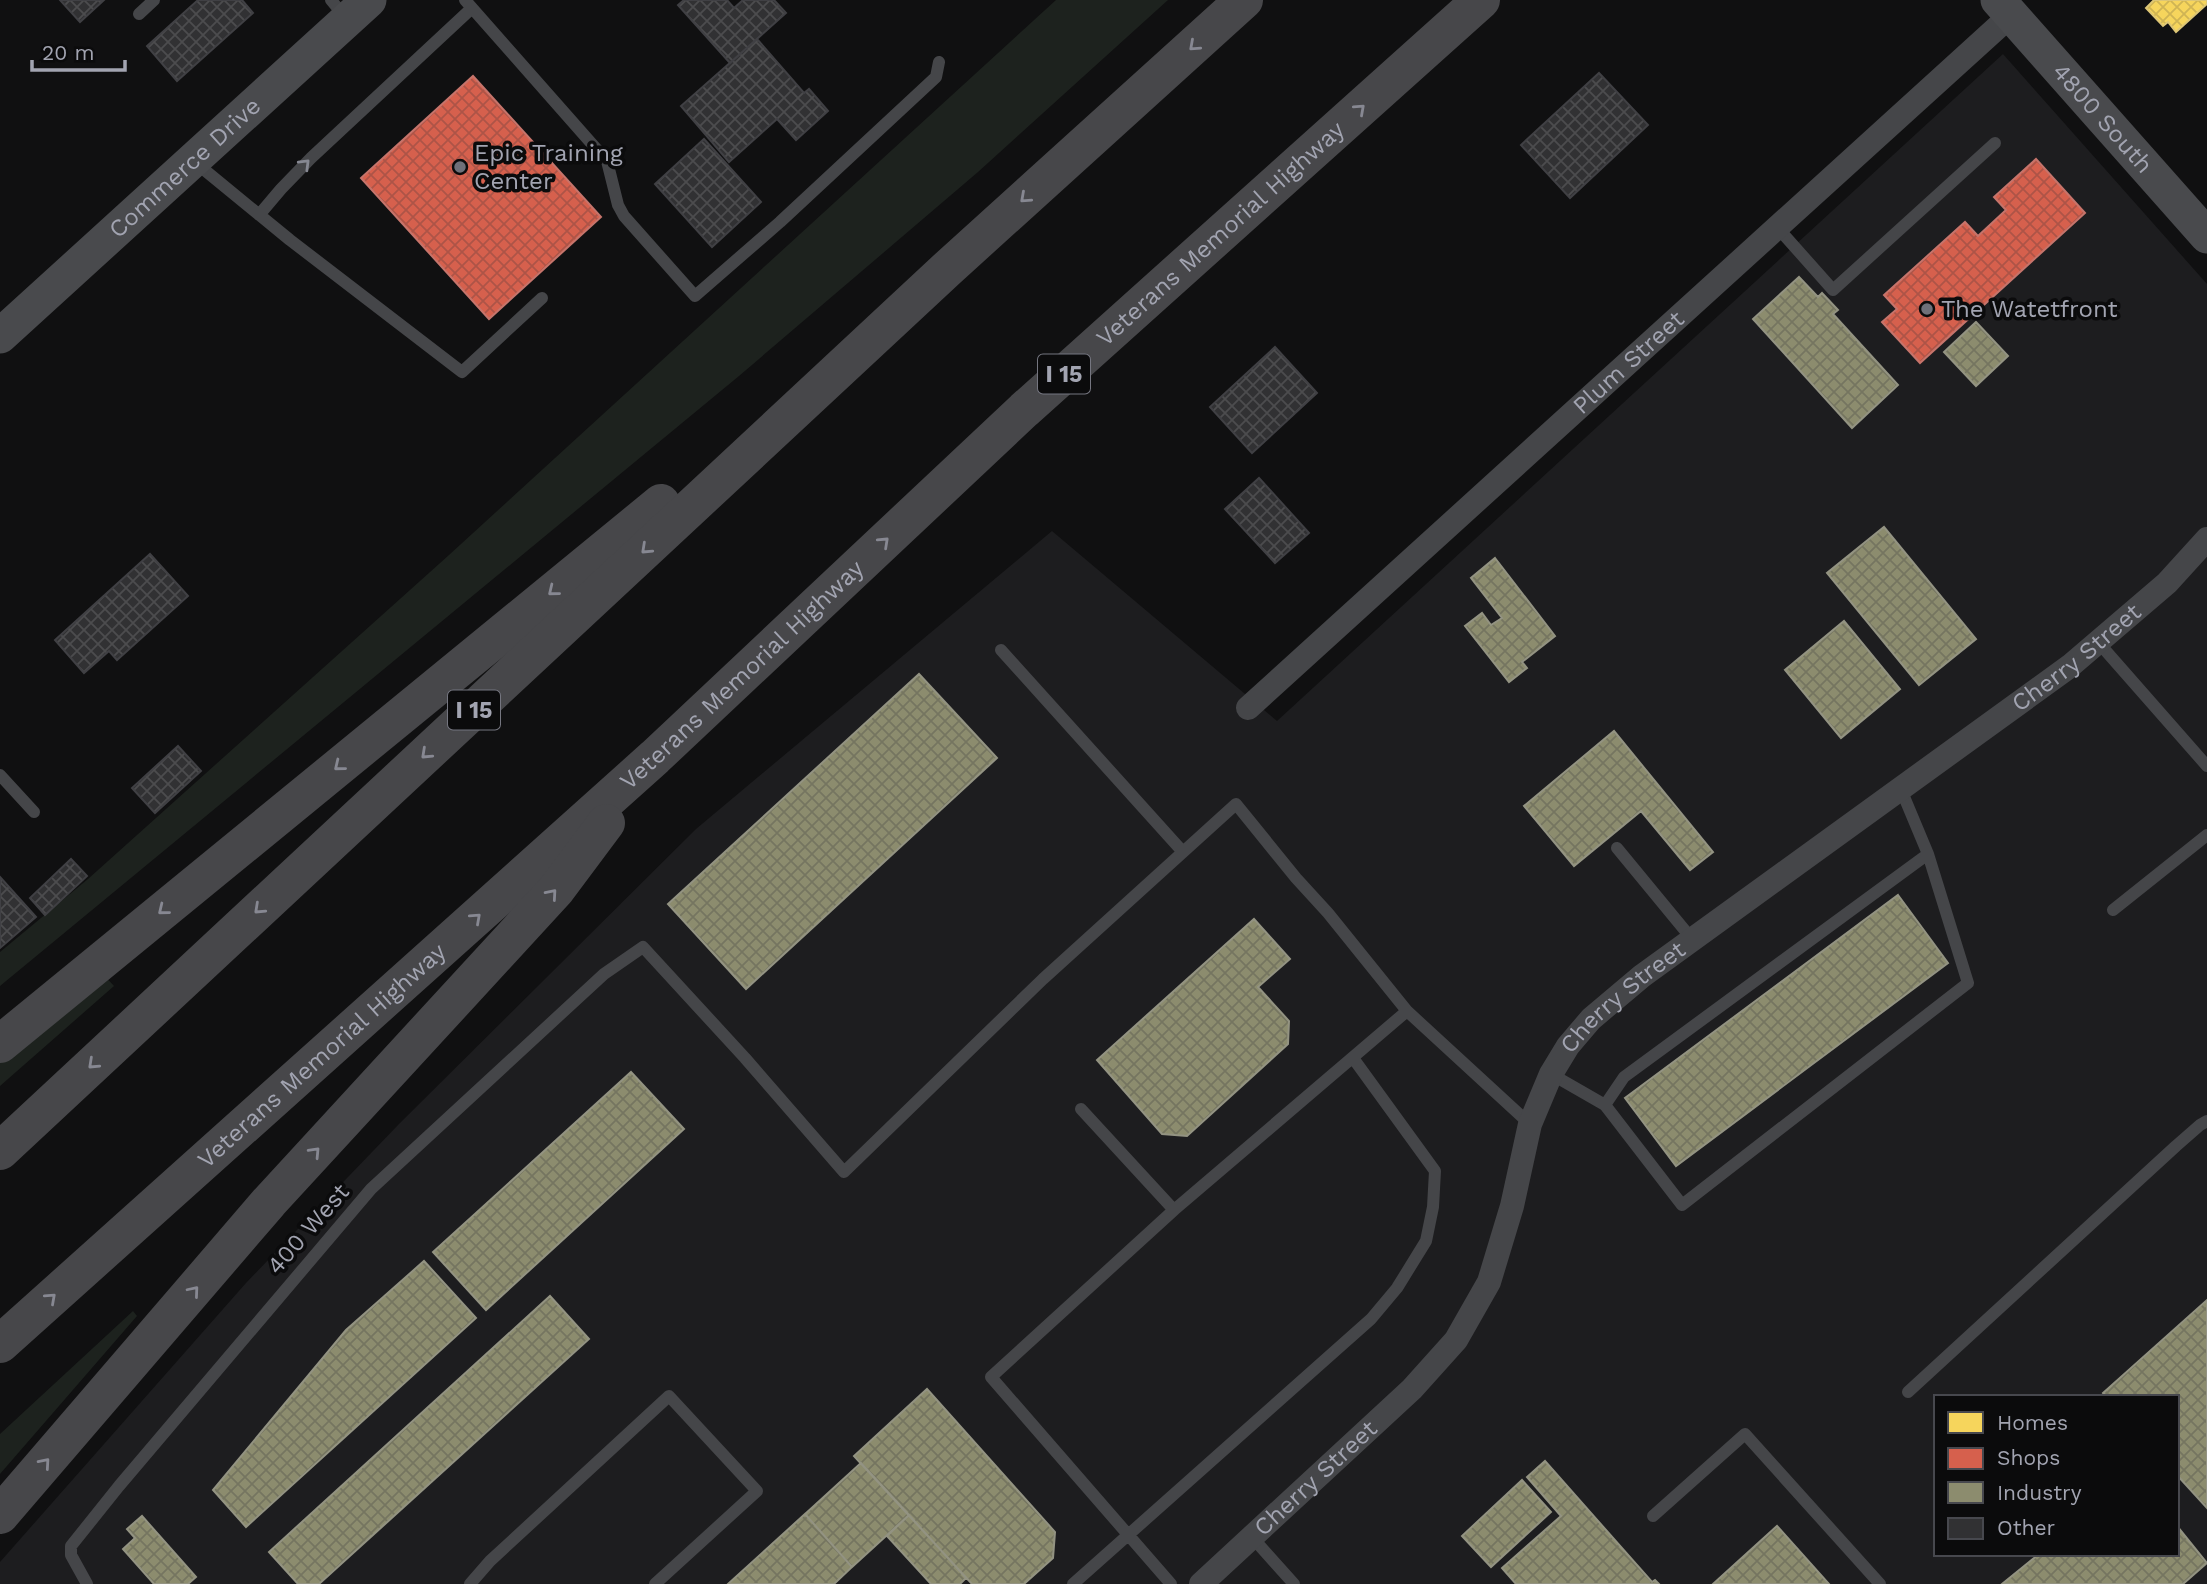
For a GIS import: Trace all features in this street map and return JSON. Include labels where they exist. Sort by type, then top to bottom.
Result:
[{"type":"highway","name":"I 15","points":[[0,1151],[947,269],[1244,0]]},
{"type":"highway","name":"Veterans Memorial Highway","points":[[0,1344],[655,757],[1024,410],[1481,0]]},
{"type":"highway","points":[[0,1044],[947,269]]},
{"type":"highway","points":[[0,1515],[269,1202],[556,890],[655,757]]},
{"type":"street","name":"Commerce Drive","points":[[0,336],[192,160],[349,7]]},
{"type":"street","name":"Plum Street","points":[[1248,708],[1777,227],[2004,7]]},
{"type":"street","name":"4800 South","points":[[2004,7],[2207,236]]},
{"type":"street","name":"Cherry Street","points":[[1201,1584],[1412,1389],[1456,1340],[1489,1282],[1512,1206],[1530,1124],[1551,1074],[1568,1046],[1591,1019],[1692,939],[2070,666],[2167,583],[2207,538]]},
{"type":"lane","points":[[139,14],[155,0]]},
{"type":"lane","points":[[260,215],[311,158],[469,4],[607,161],[618,205],[624,216],[695,296],[780,222],[936,77],[939,62]]},
{"type":"lane","points":[[1777,227],[1833,290],[1995,143]]},
{"type":"lane","points":[[192,160],[463,372],[542,298]]},
{"type":"lane","points":[[2098,642],[2207,766]]},
{"type":"lane","points":[[1001,650],[1184,852],[1236,804],[1407,1011],[1530,1124]]},
{"type":"lane","points":[[0,775],[34,812]]},
{"type":"lane","points":[[1551,1074],[1605,1105],[1682,1205],[1968,983],[1927,855],[1900,788]]},
{"type":"lane","points":[[2113,910],[2207,835]]},
{"type":"lane","points":[[1617,848],[1692,939]]},
{"type":"lane","name":"400 West","points":[[87,1584],[71,1555],[71,1546],[371,1189],[604,974],[643,947],[745,1058],[844,1172],[1043,979],[1184,852]]},
{"type":"lane","points":[[1605,1105],[1624,1077],[1927,855]]},
{"type":"lane","points":[[1171,1584],[991,1377],[1174,1210],[1407,1011]]},
{"type":"lane","points":[[1073,1584],[1371,1319],[1397,1288],[1426,1241],[1433,1207],[1435,1171],[1353,1058]]},
{"type":"lane","points":[[1081,1109],[1174,1210]]},
{"type":"lane","points":[[1908,1392],[2184,1139],[2207,1121]]},
{"type":"lane","points":[[470,1584],[490,1561],[670,1396],[757,1490],[655,1584]]},
{"type":"lane","points":[[1653,1516],[1745,1434],[1880,1584]]},
{"type":"lane","points":[[1252,1537],[1294,1584]]},
{"type":"shaded area","points":[[1056,0],[1168,0],[978,172],[739,376],[0,986],[0,952],[88,879],[449,555]]},
{"type":"shaded area","points":[[2003,54],[2207,284],[2207,1584],[0,1584],[0,1562],[246,1283],[399,1124],[696,829],[1052,531],[1277,721]]},
{"type":"shaded area","points":[[102,973],[114,986],[0,1086],[0,1058]]},
{"type":"shaded area","points":[[133,1311],[137,1316],[0,1474],[0,1434]]},
{"type":"building: Homes","points":[[2154,0],[2207,0],[2207,4],[2176,32],[2168,22],[2163,26],[2146,8]]},
{"type":"building: Shops","points":[[473,76],[601,217],[489,319],[361,178]]},
{"type":"building: Shops","points":[[2036,159],[2085,213],[1920,363],[1882,322],[1897,309],[1884,295],[1965,222],[1978,236],[2006,210],[1994,197]]},
{"type":"building: Industry","points":[[1799,277],[1818,297],[1822,293],[1838,310],[1833,314],[1898,385],[1852,428],[1753,319]]},
{"type":"building: Industry","points":[[1976,322],[2008,356],[1976,386],[1944,352]]},
{"type":"building: Industry","points":[[1884,527],[1976,639],[1919,685],[1827,573]]},
{"type":"building: Industry","points":[[1495,558],[1555,636],[1522,662],[1527,668],[1509,682],[1465,626],[1482,613],[1491,625],[1502,618],[1471,578]]},
{"type":"building: Industry","points":[[1844,621],[1900,689],[1841,738],[1785,670]]},
{"type":"building: Industry","points":[[919,674],[997,758],[746,989],[668,904]]},
{"type":"building: Industry","points":[[1614,731],[1713,852],[1690,870],[1641,811],[1574,866],[1524,806]]},
{"type":"building: Industry","points":[[1898,895],[1948,963],[1676,1166],[1625,1098]]},
{"type":"building: Industry","points":[[1254,919],[1290,959],[1258,987],[1289,1021],[1288,1044],[1187,1136],[1162,1134],[1097,1060]]},
{"type":"building: Industry","points":[[631,1072],[684,1129],[486,1310],[433,1252]]},
{"type":"building: Industry","points":[[424,1261],[476,1318],[246,1527],[213,1490],[346,1330]]},
{"type":"building: Industry","points":[[550,1296],[589,1339],[319,1584],[298,1584],[269,1552]]},
{"type":"building: Industry","points":[[2207,1300],[2207,1508],[2179,1477],[2179,1395],[2103,1393]]},
{"type":"building: Industry","points":[[927,1389],[1055,1532],[1053,1558],[1024,1584],[972,1584],[854,1456]]},
{"type":"building: Industry","points":[[1545,1461],[1652,1582],[1655,1580],[1659,1584],[1516,1584],[1502,1568],[1561,1516],[1527,1477]]},
{"type":"building: Industry","points":[[861,1463],[909,1515],[852,1567],[805,1514]]},
{"type":"building: Industry","points":[[1522,1480],[1551,1512],[1491,1567],[1462,1536]]},
{"type":"building: Industry","points":[[805,1514],[852,1567],[834,1584],[728,1584]]},
{"type":"building: Industry","points":[[909,1515],[966,1578],[960,1584],[931,1584],[887,1536]]},
{"type":"building: Industry","points":[[142,1516],[196,1577],[188,1584],[154,1584],[123,1549],[135,1538],[127,1529]]},
{"type":"building: Industry","points":[[1777,1526],[1829,1584],[1713,1584]]},
{"type":"building: Industry","points":[[2179,1528],[2207,1563],[2183,1584],[2002,1584],[2037,1556],[2179,1556]]},
{"type":"building: Other","points":[[60,0],[104,0],[80,22]]},
{"type":"building: Other","points":[[198,0],[242,0],[253,13],[177,81],[147,46]]},
{"type":"building: Other","points":[[684,0],[727,0],[734,8],[743,0],[774,0],[786,13],[730,63],[678,5]]},
{"type":"building: Other","points":[[757,39],[804,93],[809,89],[828,111],[796,140],[777,119],[729,162],[681,106]]},
{"type":"building: Other","points":[[1599,73],[1648,125],[1570,198],[1521,145]]},
{"type":"building: Other","points":[[704,139],[761,202],[712,247],[655,184]]},
{"type":"building: Other","points":[[1275,347],[1317,393],[1252,453],[1210,407]]},
{"type":"building: Other","points":[[1259,478],[1309,533],[1275,563],[1225,509]]},
{"type":"building: Other","points":[[150,554],[188,596],[117,660],[109,651],[84,673],[55,640]]},
{"type":"building: Other","points":[[178,746],[201,771],[155,813],[132,788]]},
{"type":"building: Other","points":[[71,859],[87,876],[45,915],[30,898]]},
{"type":"building: Other","points":[[0,877],[36,917],[0,948]]},
{"type":"place","name":"Epic Training Center","points":[[460,167]]},
{"type":"place","name":"The Watetfront","points":[[1927,309]]}]
